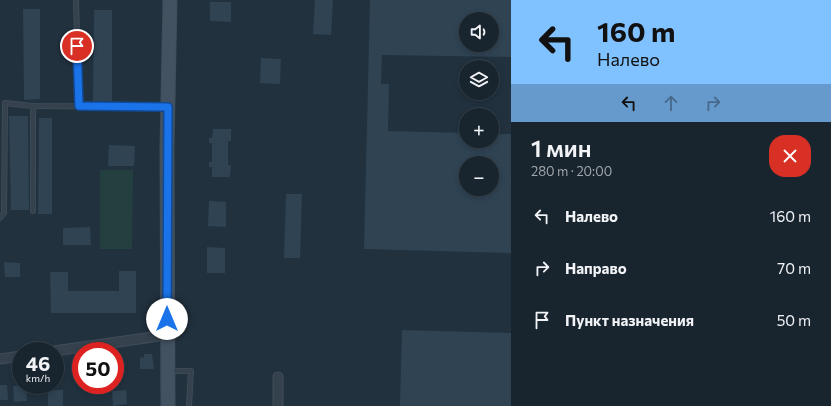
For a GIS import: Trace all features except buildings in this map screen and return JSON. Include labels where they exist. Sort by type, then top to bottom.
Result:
[{"type":"main road","points":[[168,406],[168,107],[170,0]]},
{"type":"street","points":[[64,350],[167,335]]},
{"type":"street","points":[[0,359],[12,357]]},
{"type":"street","points":[[278,377],[278,406]]},
{"type":"lane","points":[[76,0],[79,106]]},
{"type":"lane","points":[[0,218],[4,213],[5,104],[34,106],[168,107]]},
{"type":"lane","points":[[33,210],[34,106]]},
{"type":"lane","points":[[169,371],[191,372],[189,406]]},
{"type":"green space","points":[[100,170],[133,170],[132,249],[100,249]]},
{"type":"route","points":[[77,46],[79,106],[168,107],[167,319]]}]
